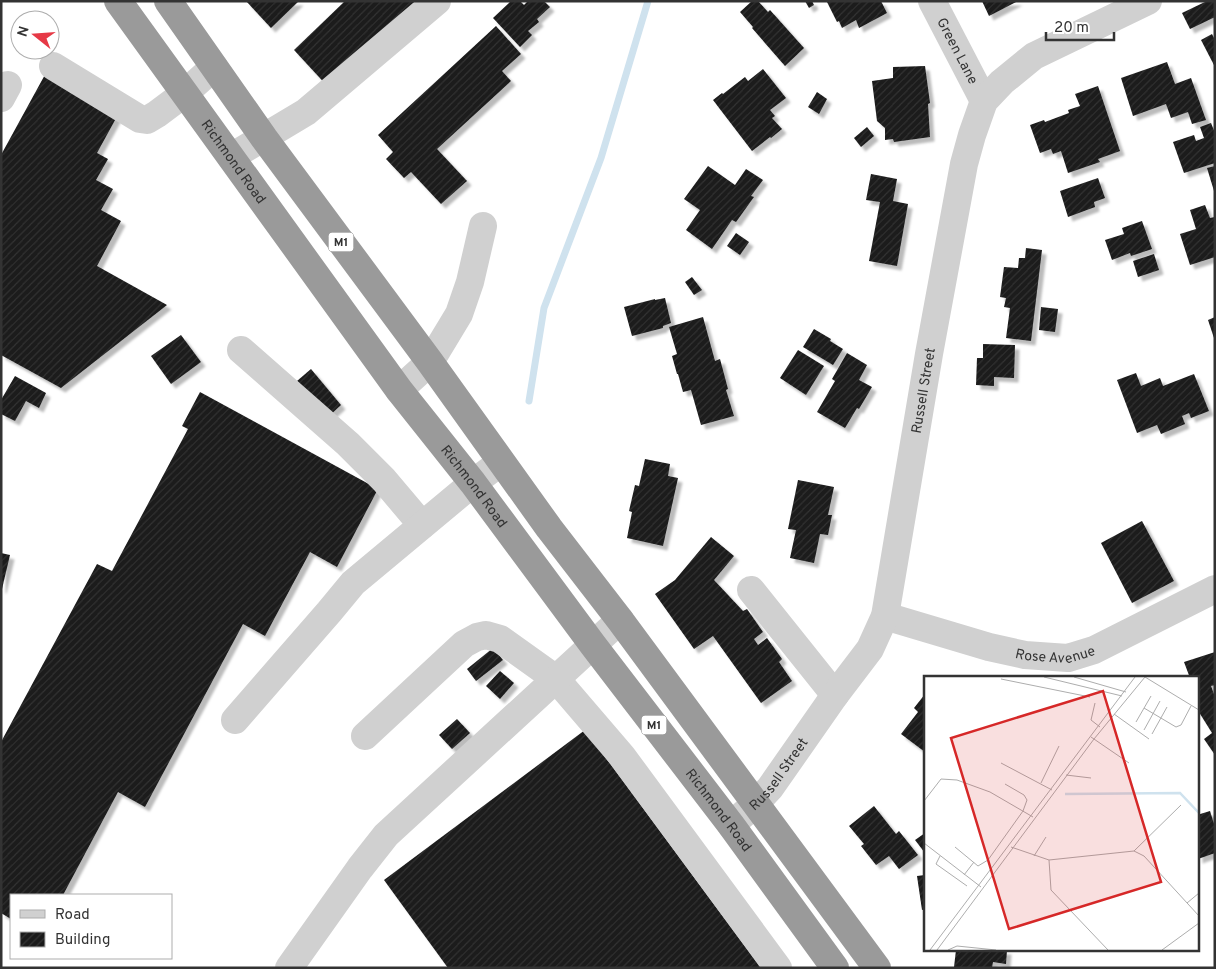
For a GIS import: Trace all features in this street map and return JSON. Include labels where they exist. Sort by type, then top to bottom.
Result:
[{"type":"highway","name":"Richmond Road","points":[[118,1],[399,390],[473,483],[731,826],[835,968]]},
{"type":"highway","name":"M1","points":[[168,1],[264,138],[430,362],[549,528],[620,620],[877,968]]},
{"type":"street","points":[[231,157],[306,112],[437,1]]},
{"type":"street","name":"Green Lane","points":[[932,1],[984,101]]},
{"type":"street","name":"Russell Street","points":[[731,826],[770,788],[835,695],[870,649],[885,616],[929,354],[964,164],[984,101],[1002,82],[1034,56],[1148,1]]},
{"type":"street","points":[[53,66],[140,119],[147,120],[184,93],[214,67]]},
{"type":"street","points":[[399,390],[430,362],[459,314],[470,282],[483,226]]},
{"type":"street","points":[[241,350],[348,444],[384,480],[422,525]]},
{"type":"street","points":[[235,720],[353,583],[501,462]]},
{"type":"street","name":"Rose Avenue","points":[[885,616],[989,647],[1024,655],[1068,658],[1094,650],[1215,589]]},
{"type":"street","points":[[751,590],[835,695]]},
{"type":"street","points":[[289,968],[360,868],[386,835],[620,620]]},
{"type":"street","points":[[365,736],[464,644],[477,637],[486,635],[500,639],[556,678],[622,756],[778,968]]},
{"type":"building","points":[[246,1],[299,1],[271,28]]},
{"type":"building","points":[[345,1],[426,1],[331,90],[294,50]]},
{"type":"building","points":[[511,1],[520,1],[524,5],[528,1],[544,1],[550,7],[537,19],[539,22],[528,31],[532,35],[520,47],[493,18]]},
{"type":"building","points":[[752,1],[758,1],[768,12],[770,10],[804,48],[785,66],[740,12]]},
{"type":"building","points":[[805,1],[812,1],[814,5],[809,8]]},
{"type":"building","points":[[828,1],[881,1],[887,13],[859,28],[856,20],[842,28],[839,21],[837,22]]},
{"type":"building","points":[[982,1],[1018,1],[989,16]]},
{"type":"building","points":[[1207,1],[1215,1],[1215,17],[1190,29],[1182,13]]},
{"type":"building","points":[[496,26],[521,54],[502,71],[511,81],[437,149],[467,181],[441,204],[411,172],[404,178],[386,159],[393,152],[378,135]]},
{"type":"building","points":[[1212,34],[1215,40],[1215,67],[1201,40]]},
{"type":"building","points":[[1167,62],[1175,84],[1191,78],[1206,120],[1192,124],[1188,112],[1171,118],[1166,104],[1133,116],[1121,78]]},
{"type":"building","points":[[925,66],[930,103],[928,104],[930,137],[894,142],[893,139],[885,140],[885,128],[877,121],[872,81],[893,78],[893,67]]},
{"type":"building","points":[[763,69],[786,98],[770,110],[775,116],[772,118],[782,129],[752,151],[713,100],[745,77],[748,81]]},
{"type":"building","points":[[47,71],[120,111],[97,153],[108,159],[96,180],[113,189],[101,210],[121,221],[97,266],[167,305],[61,388],[1,355],[1,155]]},
{"type":"building","points":[[1098,86],[1120,151],[1098,159],[1100,162],[1068,173],[1061,151],[1053,154],[1051,149],[1040,153],[1030,125],[1044,120],[1045,122],[1069,113],[1068,110],[1080,106],[1075,94]]},
{"type":"building","points":[[817,92],[827,99],[819,114],[808,107]]},
{"type":"building","points":[[1211,123],[1215,133],[1215,163],[1184,173],[1173,142],[1194,135],[1196,141],[1204,138],[1200,127]]},
{"type":"building","points":[[867,127],[874,136],[861,147],[854,138]]},
{"type":"building","points":[[708,166],[735,185],[746,169],[763,180],[751,196],[754,197],[736,222],[732,220],[712,249],[686,230],[700,210],[684,199]]},
{"type":"building","points":[[1215,166],[1215,191],[1214,191],[1207,168]]},
{"type":"building","points":[[871,174],[897,179],[893,201],[908,204],[897,266],[869,261],[880,202],[866,200]]},
{"type":"building","points":[[1098,178],[1105,198],[1094,202],[1095,207],[1068,217],[1060,191]]},
{"type":"building","points":[[1205,205],[1210,218],[1215,217],[1215,257],[1190,265],[1180,234],[1196,229],[1190,210]]},
{"type":"building","points":[[1142,221],[1152,249],[1131,256],[1130,253],[1112,260],[1105,240],[1124,234],[1122,228]]},
{"type":"building","points":[[736,233],[749,242],[740,255],[727,246]]},
{"type":"building","points":[[1026,248],[1042,250],[1031,341],[1006,338],[1010,308],[1004,307],[1006,298],[1000,297],[1004,267],[1018,268],[1019,258],[1025,258]]},
{"type":"building","points":[[1154,254],[1159,270],[1138,277],[1133,261]]},
{"type":"building","points":[[692,277],[702,290],[694,295],[685,282]]},
{"type":"building","points":[[665,298],[671,323],[663,326],[663,328],[632,336],[624,307]]},
{"type":"building","points":[[1041,307],[1058,309],[1055,332],[1039,330]]},
{"type":"building","points":[[703,317],[715,361],[720,359],[728,389],[726,390],[734,416],[701,425],[691,390],[683,392],[677,374],[672,356],[677,354],[669,327]]},
{"type":"building","points":[[1215,317],[1215,337],[1214,338],[1208,320]]},
{"type":"building","points":[[814,329],[843,349],[833,365],[803,347]]},
{"type":"building","points":[[181,335],[201,362],[171,384],[151,356]]},
{"type":"building","points":[[983,344],[1015,345],[1014,378],[994,377],[994,386],[976,385],[977,358],[983,358]]},
{"type":"building","points":[[798,350],[824,366],[806,395],[780,378]]},
{"type":"building","points":[[847,353],[867,365],[859,380],[872,387],[845,428],[817,412],[835,381],[832,379]]},
{"type":"building","points":[[311,369],[341,405],[328,417],[297,381]]},
{"type":"building","points":[[1136,373],[1141,386],[1160,378],[1163,386],[1194,374],[1209,411],[1191,418],[1189,413],[1182,416],[1185,424],[1161,434],[1157,425],[1137,433],[1117,380]]},
{"type":"building","points":[[15,376],[46,393],[39,408],[26,401],[15,421],[1,414],[1,400]]},
{"type":"building","points":[[200,392],[378,489],[337,567],[310,552],[265,636],[243,624],[145,807],[118,792],[64,894],[10,894],[10,918],[1,913],[1,742],[97,564],[112,571],[188,429],[182,426]]},
{"type":"building","points":[[645,459],[670,464],[668,476],[678,478],[663,546],[627,538],[632,512],[629,511],[635,485],[639,486]]},
{"type":"building","points":[[798,480],[834,487],[828,515],[832,515],[828,535],[820,534],[814,563],[790,558],[796,530],[788,529]]},
{"type":"building","points":[[1142,521],[1174,581],[1132,603],[1101,543]]},
{"type":"building","points":[[711,537],[734,556],[714,580],[743,611],[747,609],[763,632],[754,639],[758,645],[767,638],[782,659],[779,662],[792,681],[761,703],[713,636],[694,649],[655,594],[675,580]]},
{"type":"building","points":[[1,553],[10,555],[2,589],[1,589]]},
{"type":"building","points":[[493,648],[503,660],[476,681],[467,669]]},
{"type":"building","points":[[1215,652],[1215,685],[1211,686],[1215,697],[1215,755],[1204,739],[1212,733],[1198,711],[1198,676],[1189,676],[1184,662]]},
{"type":"building","points":[[500,671],[514,683],[500,699],[486,686]]},
{"type":"building","points":[[924,695],[924,751],[901,734],[918,712],[914,708]]},
{"type":"building","points":[[457,719],[470,733],[452,749],[439,735]]},
{"type":"building","points":[[585,730],[761,968],[448,968],[384,880]]},
{"type":"building","points":[[874,806],[896,834],[899,831],[918,855],[899,869],[889,856],[876,865],[861,846],[864,844],[849,826]]},
{"type":"building","points":[[1210,811],[1215,827],[1215,853],[1198,859],[1198,815]]},
{"type":"building","points":[[924,834],[924,852],[915,840]]},
{"type":"building","points":[[924,875],[924,909],[922,910],[917,876]]},
{"type":"building","points":[[956,952],[1007,952],[1006,964],[993,962],[992,968],[954,967]]},
{"type":"waterway","points":[[529,401],[544,308],[601,158],[648,1]]}]
